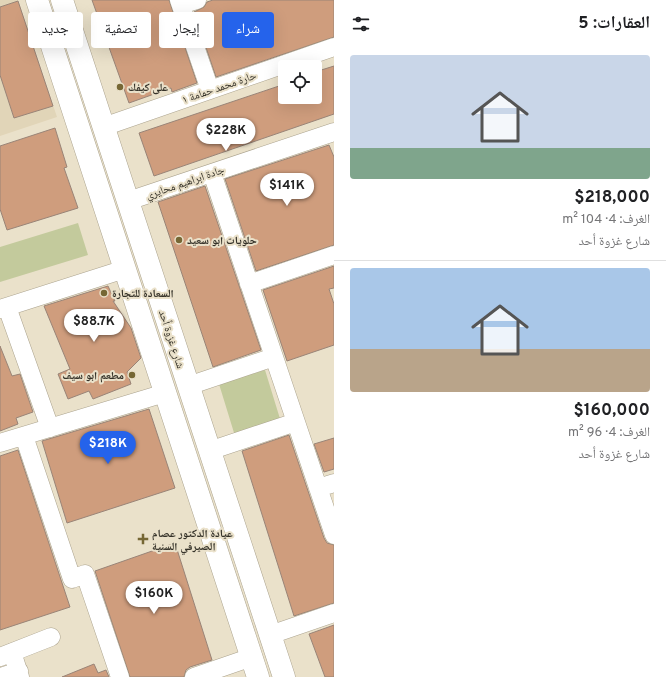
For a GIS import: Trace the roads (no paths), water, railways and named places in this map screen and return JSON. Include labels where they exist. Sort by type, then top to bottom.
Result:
[{"type":"main road","points":[[37,0],[255,667]]},
{"type":"main road","name":"شارع غزوة أحد","points":[[62,0],[284,677]]},
{"type":"street","points":[[186,2],[210,90]]},
{"type":"street","name":"حارة محمد حمامة ١","points":[[103,127],[334,47]]},
{"type":"street","name":"جادة ابراهيم محايري","points":[[128,202],[334,132]]},
{"type":"street","points":[[212,173],[296,422],[326,485],[334,535]]},
{"type":"street","points":[[249,284],[334,255]]},
{"type":"street","points":[[50,428],[3,308],[125,269]]},
{"type":"street","points":[[188,386],[274,357]]},
{"type":"street","points":[[0,443],[165,393]]},
{"type":"street","points":[[209,451],[296,422]]},
{"type":"street","points":[[24,436],[72,580],[85,574],[120,677]]},
{"type":"street","points":[[270,635],[334,613]]},
{"type":"street","points":[[2,677],[20,674],[6,654],[51,637]]},
{"type":"street","points":[[194,677],[255,667]]},
{"type":"place","name":"على كيفك","points":[[120,87]]},
{"type":"place","name":"حلويات ابو سعيد","points":[[179,240]]},
{"type":"place","name":"السعادة للتجارة","points":[[104,293]]},
{"type":"place","name":"مطعم ابو سيف","points":[[132,375]]},
{"type":"place","name":"عيادة الدكتور عصام الصيرفي السنية","points":[[143,539]]}]
